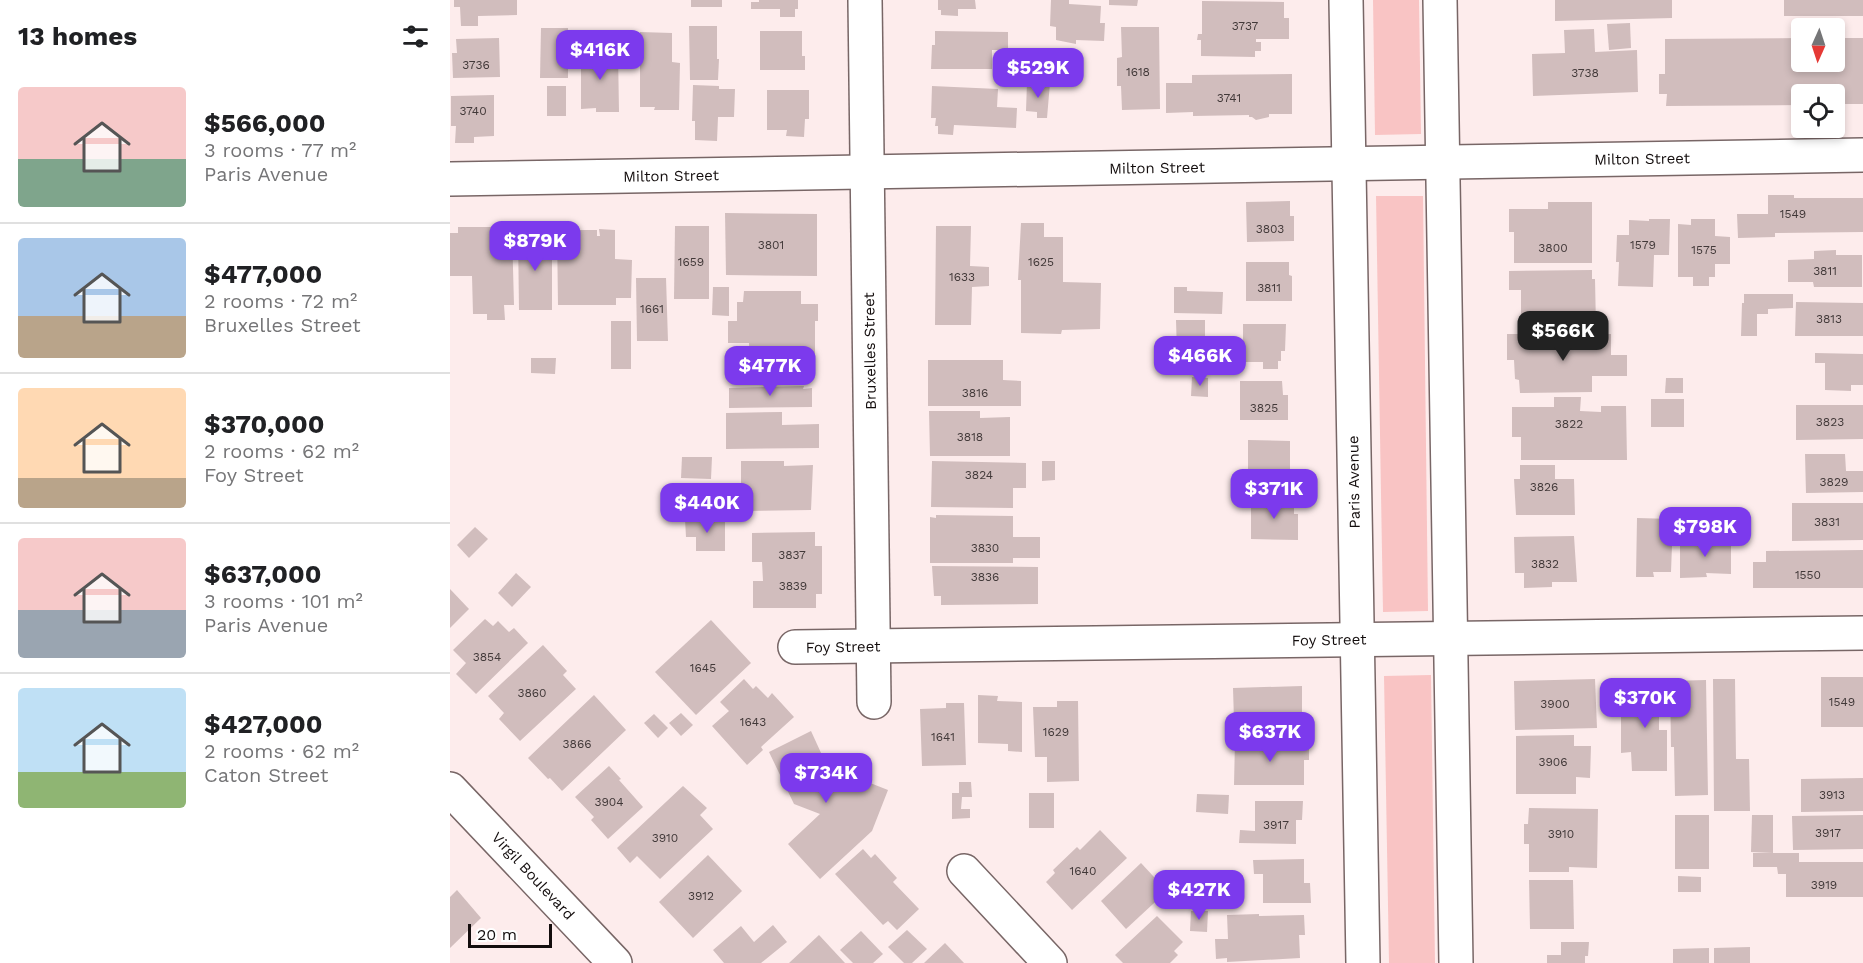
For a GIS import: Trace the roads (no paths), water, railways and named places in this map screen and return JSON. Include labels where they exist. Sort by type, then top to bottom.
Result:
[{"type":"street","name":"Bruxelles Street","points":[[865,0],[874,702]]},
{"type":"street","name":"Paris Avenue","points":[[1346,0],[1363,963]]},
{"type":"street","points":[[1440,0],[1456,963]]},
{"type":"street","name":"Milton Street","points":[[450,179],[1863,155]]},
{"type":"street","name":"Foy Street","points":[[795,647],[1863,633]]},
{"type":"street","name":"Virgil Boulevard","points":[[450,789],[615,963]]},
{"type":"street","points":[[963,871],[1050,963]]}]
